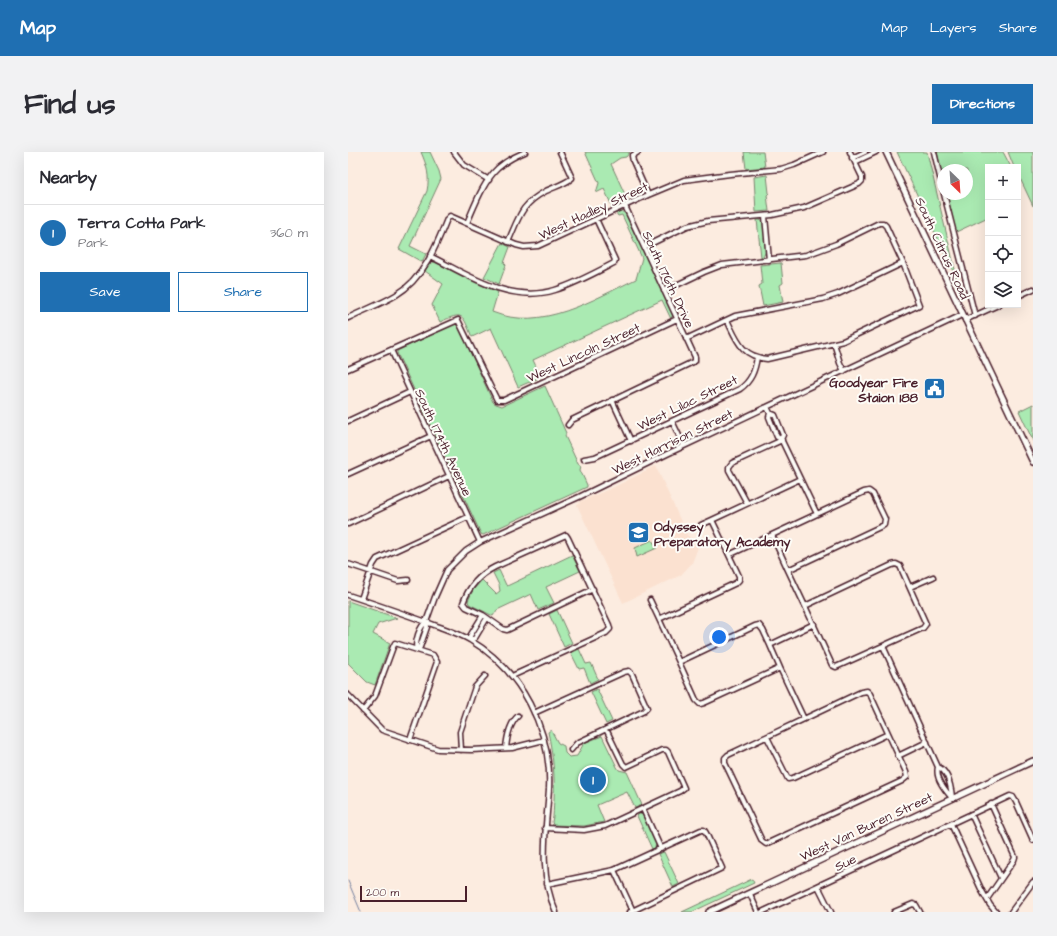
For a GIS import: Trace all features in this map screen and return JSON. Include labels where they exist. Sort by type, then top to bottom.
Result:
[{"type":"main road","name":"South Citrus Road","points":[[886,152],[1033,462]]},
{"type":"main road","name":"West Van Buren Street","points":[[709,912],[1033,761]]},
{"type":"street","points":[[454,152],[464,166],[489,180]]},
{"type":"street","points":[[467,223],[489,180],[497,169],[510,159],[525,152]]},
{"type":"street","points":[[508,242],[527,203],[535,197],[572,178],[560,152]]},
{"type":"street","points":[[638,152],[632,156],[633,161],[648,195]]},
{"type":"street","name":"West Hadley Street","points":[[348,318],[396,295],[410,285],[422,270],[447,219],[450,216],[508,242],[524,247],[538,246],[684,180],[781,169],[823,152]]},
{"type":"street","points":[[644,247],[687,226],[708,221],[790,212],[804,208],[859,184],[862,181],[862,178],[850,152]]},
{"type":"street","points":[[854,160],[864,152]]},
{"type":"street","points":[[854,160],[876,152]]},
{"type":"street","points":[[934,152],[937,165]]},
{"type":"street","points":[[945,200],[974,316]]},
{"type":"street","name":"South 176th Drive","points":[[612,400],[695,361],[686,338],[625,206]]},
{"type":"street","points":[[764,216],[769,260]]},
{"type":"street","points":[[430,256],[494,288],[518,294],[529,294],[554,290],[614,263],[615,260],[596,219]]},
{"type":"street","points":[[664,291],[704,272],[722,266],[797,257],[812,253],[836,244],[879,223],[883,223],[886,226],[903,263],[919,305],[843,341],[767,359],[747,353],[739,345],[727,320]]},
{"type":"street","points":[[686,338],[735,316],[823,299],[838,294],[903,263]]},
{"type":"street","points":[[1021,295],[1033,289]]},
{"type":"street","name":"West Harrison Street","points":[[417,650],[416,645],[422,625],[426,622],[447,570],[466,551],[480,542],[579,497],[844,371],[964,318],[974,316],[991,308]]},
{"type":"street","name":"West Lincoln Street","points":[[391,350],[458,320],[497,400],[504,400],[677,319]]},
{"type":"street","points":[[834,343],[844,371]]},
{"type":"street","points":[[348,370],[391,350]]},
{"type":"street","name":"South 174th Avenue","points":[[391,350],[480,542]]},
{"type":"street","name":"West Lilac Street","points":[[584,459],[595,458],[740,389],[751,377],[758,357]]},
{"type":"street","points":[[348,421],[410,392]]},
{"type":"street","points":[[568,424],[572,420],[612,400],[631,441]]},
{"type":"street","points":[[767,407],[770,413],[769,417],[777,437],[782,439],[817,514]]},
{"type":"street","points":[[672,421],[684,446]]},
{"type":"street","points":[[348,474],[431,436]]},
{"type":"street","points":[[747,503],[729,467],[732,463],[782,439]]},
{"type":"street","points":[[348,524],[450,476]]},
{"type":"street","points":[[701,525],[800,479]]},
{"type":"street","points":[[729,555],[864,492],[870,491],[873,494],[885,520],[884,524],[788,570]]},
{"type":"street","points":[[361,599],[373,564],[377,559],[468,517]]},
{"type":"street","points":[[659,619],[739,580],[739,576],[712,520]]},
{"type":"street","points":[[512,676],[606,633],[610,629],[593,589],[566,535],[487,571],[478,579],[468,590],[463,603],[466,607],[483,615],[503,629],[507,630],[593,589]]},
{"type":"street","points":[[772,535],[832,665],[836,667],[923,628],[926,624],[900,566],[896,564],[805,606]]},
{"type":"street","points":[[348,564],[398,580],[408,580]]},
{"type":"street","points":[[910,587],[933,576]]},
{"type":"street","points":[[348,595],[426,622],[470,640],[485,650],[512,676],[531,705],[544,740],[549,776],[545,866],[547,884],[556,912]]},
{"type":"street","points":[[650,600],[696,700],[700,704],[780,668]]},
{"type":"street","points":[[470,640],[470,636],[483,615]]},
{"type":"street","points":[[470,640],[474,638],[487,618]]},
{"type":"street","points":[[770,645],[814,624]]},
{"type":"street","points":[[679,662],[755,626],[759,626],[763,630],[804,720]]},
{"type":"street","points":[[363,711],[375,696],[395,643],[433,655],[437,662],[410,740]]},
{"type":"street","points":[[883,646],[938,767],[936,772],[944,789],[952,798]]},
{"type":"street","points":[[534,713],[629,671],[632,674],[647,708],[644,712],[577,743],[571,750]]},
{"type":"street","points":[[461,750],[460,732],[475,687],[485,676]]},
{"type":"street","points":[[866,691],[870,694],[906,772],[907,778],[902,782],[766,844],[762,841],[725,763],[725,758],[728,755],[804,720],[861,692],[866,691]]},
{"type":"street","points":[[348,696],[382,730],[438,749],[461,750],[506,748],[544,740]]},
{"type":"street","points":[[506,748],[506,740],[510,725],[518,716]]},
{"type":"street","points":[[546,828],[584,830],[605,826],[684,788],[666,750],[662,750],[626,767],[623,764],[606,729]]},
{"type":"street","points":[[767,737],[788,779],[888,734]]},
{"type":"street","points":[[898,756],[927,742]]},
{"type":"street","name":"Sue","points":[[762,912],[1010,796],[1013,797],[1033,840]]},
{"type":"street","points":[[986,899],[1014,860],[1015,856],[991,804]]},
{"type":"street","points":[[643,808],[662,849]]},
{"type":"street","points":[[971,814],[1001,878]]},
{"type":"street","points":[[951,824],[986,899],[996,912]]},
{"type":"street","points":[[547,884],[614,870],[701,830],[704,830],[722,868],[631,911],[614,870]]},
{"type":"street","points":[[1011,912],[1033,882]]},
{"type":"street","points":[[818,886],[830,912]]},
{"type":"street","points":[[750,894],[758,912]]},
{"type":"street","points":[[894,912],[913,904],[916,905],[920,912]]},
{"type":"shaded area","name":"Odyssey Preparatory Academy","points":[[656,466],[687,535],[699,545],[692,563],[681,575],[623,603],[577,505],[584,499],[585,501],[586,499]]},
{"type":"green space","points":[[421,152],[430,152],[441,179],[410,246],[426,254],[422,262],[399,249],[427,191],[427,171]]},
{"type":"green space","points":[[585,152],[630,152],[626,157],[620,158],[611,164],[628,201],[613,208],[604,189],[596,193],[599,183]]},
{"type":"green space","points":[[744,152],[763,152],[765,167],[746,169]]},
{"type":"green space","points":[[897,152],[927,152],[937,194],[937,200],[938,200],[958,282]]},
{"type":"green space","points":[[937,152],[1003,152],[1009,164],[985,164],[985,218],[956,232],[948,200],[973,200],[973,164],[940,164]]},
{"type":"green space","points":[[1008,152],[1033,152],[1033,206],[1021,180],[1021,164],[1013,164]]},
{"type":"green space","points":[[767,175],[769,211],[756,212],[754,177]]},
{"type":"green space","points":[[621,211],[626,214],[673,314],[671,319],[662,300],[533,360],[541,377],[518,387],[491,328],[472,337],[464,319],[461,317],[454,316],[440,322],[432,305],[443,284],[425,271],[429,264],[434,262],[498,292],[492,312],[511,317],[529,318],[548,316],[566,311],[602,296],[636,279],[642,258],[622,215],[618,216],[616,213]]},
{"type":"green space","points":[[757,220],[763,222],[766,251],[763,257],[761,257]]},
{"type":"green space","points":[[502,243],[510,247],[504,263],[506,265],[499,284],[484,277]]},
{"type":"green space","points":[[781,263],[783,283],[780,285],[783,302],[763,306],[759,286],[762,284],[760,265]]},
{"type":"green space","points":[[455,324],[459,327],[493,402],[502,406],[545,386],[566,433],[565,436],[578,464],[581,466],[580,470],[587,485],[587,487],[483,535],[481,534],[397,353],[397,351]]},
{"type":"green space","points":[[1033,404],[1033,441],[1019,411]]},
{"type":"green space","points":[[652,540],[657,548],[637,557],[635,548]]},
{"type":"green space","points":[[572,555],[580,571],[546,587],[554,603],[538,610],[531,594],[497,610],[493,616],[469,604],[468,601],[473,590],[482,580],[496,594],[500,591],[499,585],[493,573],[499,570],[507,586]]},
{"type":"green space","points":[[348,601],[397,618],[378,624],[373,634],[390,643],[375,685],[367,682],[348,663]]},
{"type":"green space","points":[[557,610],[572,643],[564,647],[549,614]]},
{"type":"green space","points":[[579,649],[586,664],[591,663],[598,679],[590,683],[584,668],[579,669],[571,653]]},
{"type":"green space","points":[[597,689],[612,721],[606,724],[591,692]]},
{"type":"green space","points":[[551,730],[558,743],[564,746],[565,753],[569,757],[577,756],[584,743],[602,736],[619,770],[627,772],[642,805],[635,808],[627,792],[597,805],[604,822],[584,826],[553,825],[554,774],[548,732]]},
{"type":"green space","points":[[639,814],[644,815],[656,841],[655,848],[652,849],[637,816]]},
{"type":"green space","points":[[664,852],[679,884],[673,887],[658,854]]},
{"type":"green space","points":[[752,879],[754,883],[692,912],[682,912]]},
{"type":"waterway","points":[[348,881],[361,912]]},
{"type":"place","name":"Goodyear Fire Staion 188","points":[[934,389]]},
{"type":"place","name":"Odyssey Preparatory Academy","points":[[638,533]]},
{"type":"place","name":"Terra Cotta Park","points":[[593,780]]}]
